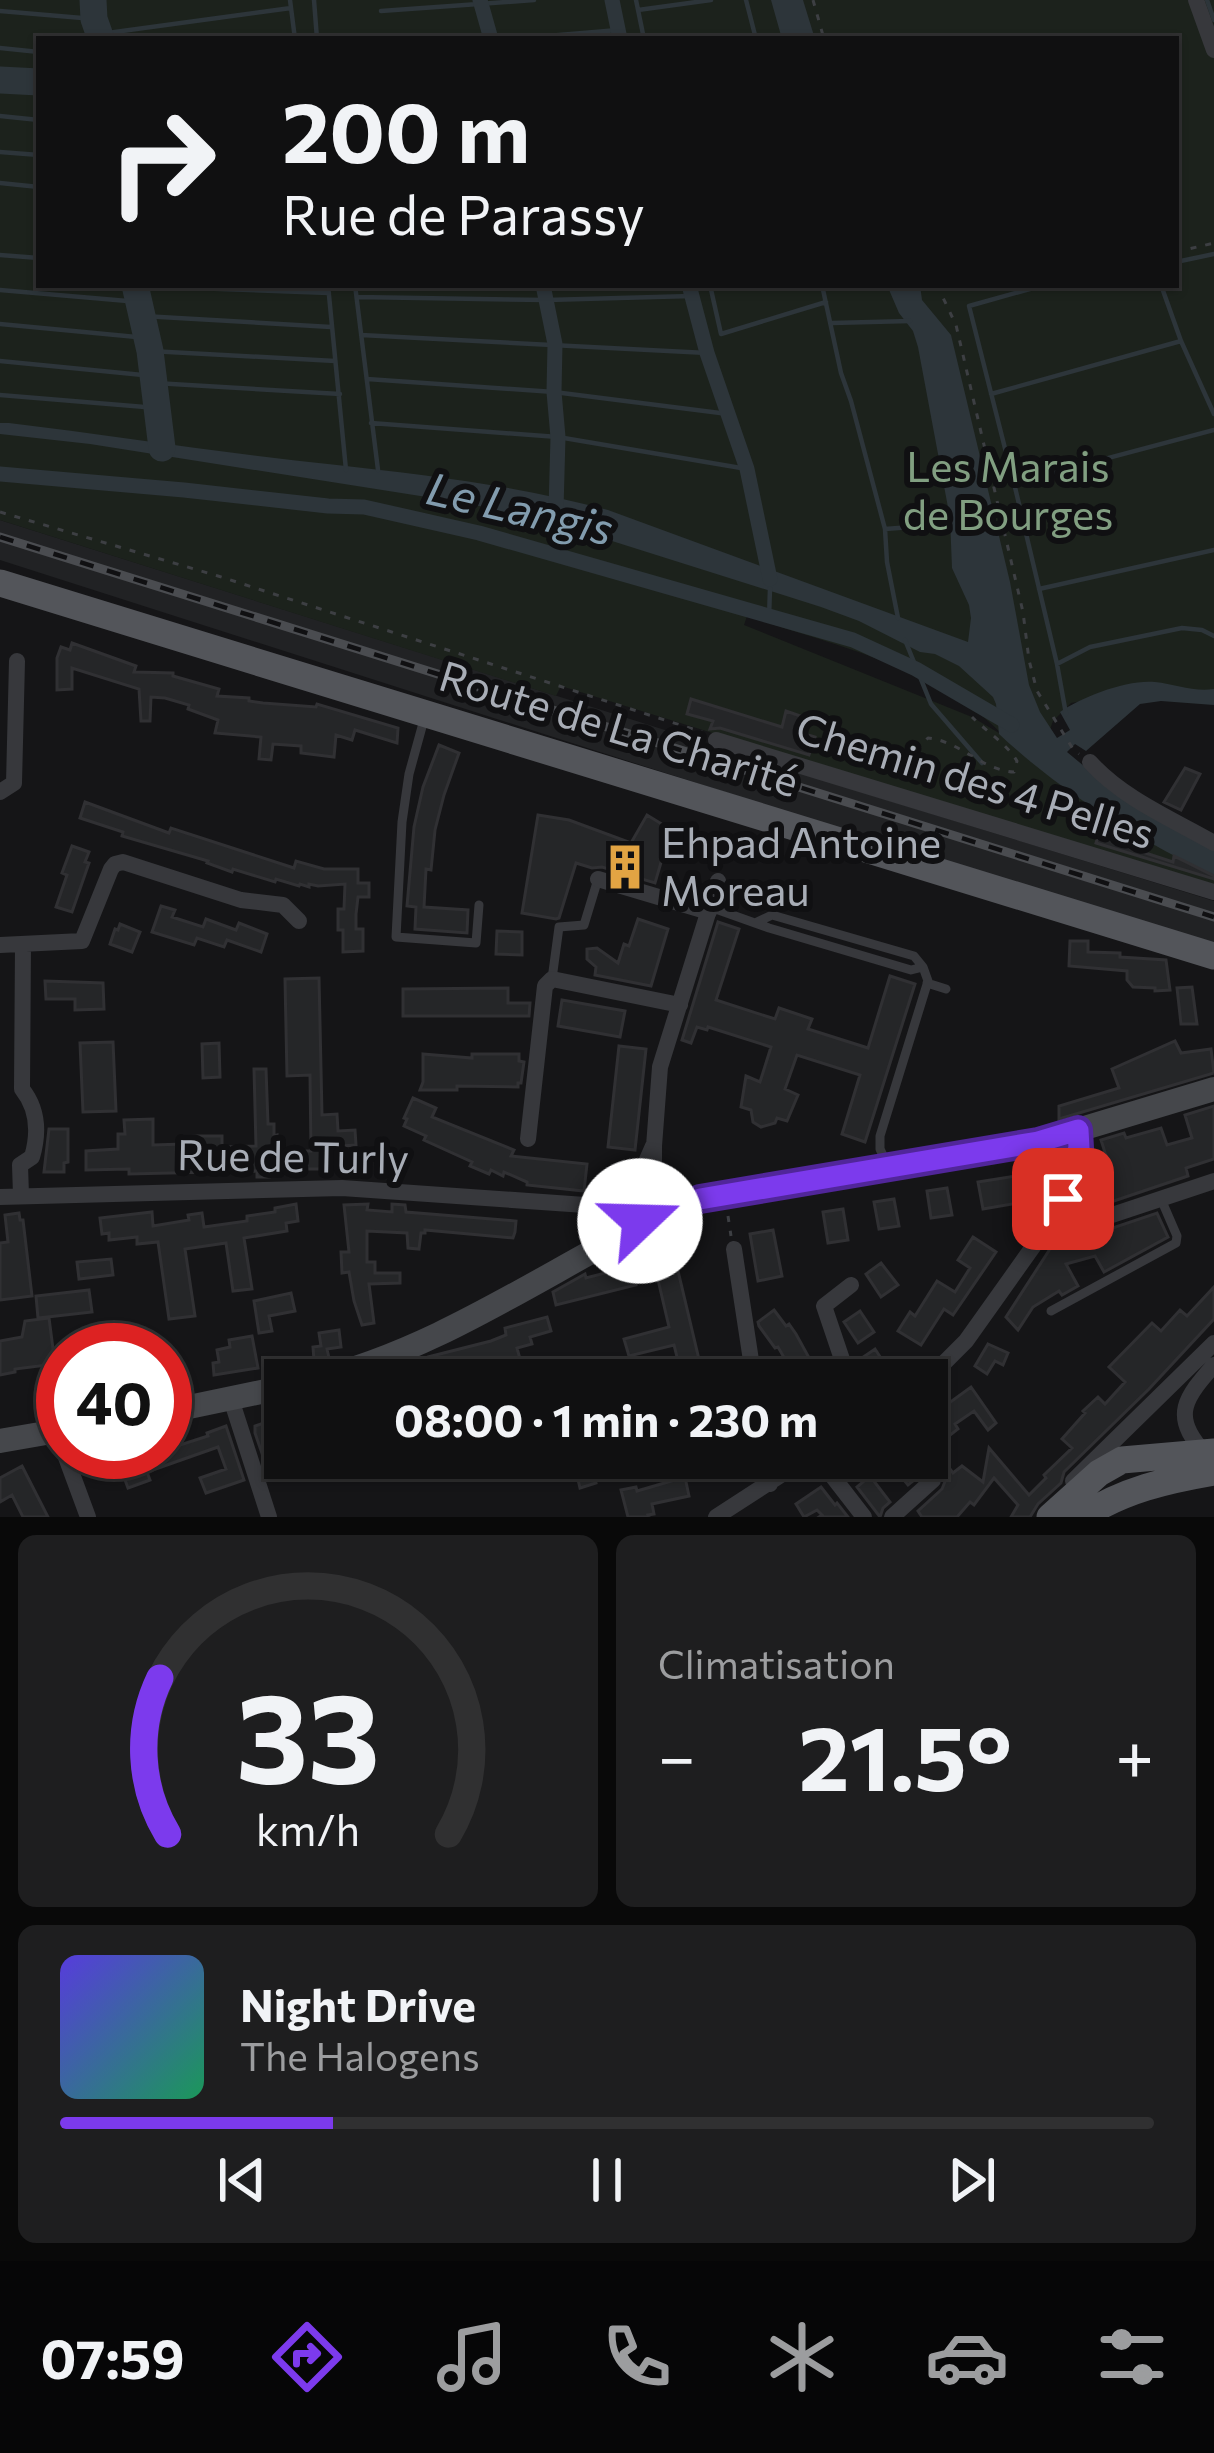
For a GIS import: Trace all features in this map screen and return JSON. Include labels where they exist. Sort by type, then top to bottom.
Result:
[{"type":"main road","name":"Route de La Charité","points":[[0,583],[1214,956]]},
{"type":"main road","points":[[1048,1517],[1099,1473],[1122,1460],[1150,1455],[1211,1459]]},
{"type":"main road","points":[[1082,1517],[1211,1459]]},
{"type":"street","points":[[1196,0],[1214,50]]},
{"type":"street","points":[[0,792],[14,783],[17,661]]},
{"type":"street","name":"Chemin des 4 Pelles","points":[[716,740],[1214,892]]},
{"type":"street","points":[[1090,762],[1132,795],[1214,843]]},
{"type":"street","points":[[0,946],[82,940],[111,868],[123,862],[241,899],[283,905],[299,921]]},
{"type":"street","points":[[598,879],[710,909]]},
{"type":"street","points":[[375,1359],[470,1318],[600,1247],[639,1201],[654,1145],[660,1067],[718,881]]},
{"type":"street","points":[[0,1166],[20,1165],[32,1157],[36,1141],[34,1108],[22,1089],[22,945]]},
{"type":"street","points":[[528,1139],[544,986],[552,979],[680,1005]]},
{"type":"street","points":[[639,1201],[712,1197],[1038,1142],[1214,1089]]},
{"type":"street","points":[[948,1359],[966,1341],[1057,1213],[1079,1148],[1078,1130]]},
{"type":"street","points":[[20,1165],[21,1195]]},
{"type":"street","points":[[1036,1240],[1214,1181]]},
{"type":"street","name":"Rue de Turly","points":[[0,1197],[342,1188],[585,1205],[639,1201]]},
{"type":"street","points":[[734,1249],[751,1359]]},
{"type":"street","points":[[842,1359],[824,1306],[851,1285]]},
{"type":"street","points":[[1211,1459],[1192,1439],[1184,1418],[1193,1376],[1214,1343]]},
{"type":"street","points":[[1048,1517],[1059,1496],[1097,1455],[1193,1376],[1214,1366]]},
{"type":"street","points":[[192,1407],[264,1392]]},
{"type":"street","points":[[230,1400],[269,1517]]},
{"type":"street","points":[[0,1441],[36,1441]]},
{"type":"street","points":[[74,1479],[88,1517]]},
{"type":"street","points":[[769,1479],[770,1484]]},
{"type":"street","points":[[716,1517],[777,1479]]},
{"type":"street","points":[[835,1479],[864,1517]]},
{"type":"street","points":[[892,1517],[933,1480]]},
{"type":"lane","points":[[426,713],[409,773],[402,822],[396,937],[476,943],[479,904]]},
{"type":"lane","points":[[552,979],[559,927],[584,925],[598,879]]},
{"type":"lane","points":[[710,909],[911,970],[923,967],[927,983],[880,1136],[888,1167]]},
{"type":"lane","points":[[927,983],[946,989]]},
{"type":"lane","points":[[1051,1311],[1176,1243],[1161,1199]]},
{"type":"path","points":[[813,0],[823,36]]},
{"type":"path","points":[[1179,251],[1214,243]]},
{"type":"path","points":[[938,288],[956,325],[1037,691],[1073,749]]},
{"type":"path","points":[[0,512],[349,618],[692,728],[716,740]]},
{"type":"path","points":[[908,799],[907,773],[928,738],[953,745],[1000,771],[1013,772],[1017,761],[1009,748],[972,717]]},
{"type":"path","points":[[712,1197],[734,1249]]},
{"type":"shaded area","points":[[0,520],[1214,901],[1214,945],[0,560]]},
{"type":"green space","name":"Les Marais de Bourges","points":[[0,0],[1214,0],[1214,694],[1131,692],[1071,703],[1053,721],[1039,760],[1214,873],[1214,889],[561,686],[556,696],[0,520]],"holes":[[[747,616],[850,649],[948,692],[1004,736],[972,717],[744,625]]]},
{"type":"water","points":[[771,0],[803,0],[814,36],[781,36]]},
{"type":"water","name":"Le Langis","points":[[888,288],[920,288],[922,300],[951,335],[1010,582],[1029,685],[1057,738],[1070,730],[1060,712],[1105,690],[1144,682],[1214,689],[1214,705],[1140,704],[1086,751],[1075,744],[1067,752],[1114,791],[1214,849],[1214,876],[1101,813],[1048,776],[999,734],[993,697],[959,666],[821,607],[574,529],[471,504],[0,434],[0,423],[9,423],[541,494],[608,510],[968,642],[969,605],[952,568],[950,518],[918,347]]},
{"type":"building","points":[[72,643],[136,666],[134,672],[173,673],[219,689],[217,696],[317,704],[398,728],[397,743],[355,730],[352,740],[336,735],[334,757],[301,753],[301,746],[273,744],[271,760],[259,759],[261,737],[215,733],[218,720],[188,709],[189,705],[151,697],[150,721],[141,721],[139,689],[72,668],[72,689],[57,690],[57,658],[61,647],[70,650]]},
{"type":"building","points":[[691,699],[782,727],[786,711],[806,718],[801,733],[815,737],[809,755],[710,729],[713,721],[687,714]]},
{"type":"building","points":[[439,745],[459,753],[435,830],[431,870],[426,869],[424,907],[468,910],[467,933],[415,929],[416,907],[407,906],[414,827]]},
{"type":"building","points":[[1185,768],[1200,774],[1181,810],[1164,802]]},
{"type":"building","points":[[85,802],[169,833],[171,828],[294,868],[296,861],[324,869],[358,869],[358,883],[369,883],[369,897],[358,897],[356,914],[356,929],[363,929],[363,951],[343,952],[338,909],[344,909],[345,884],[299,886],[232,872],[80,818]]},
{"type":"building","name":"Ehpad Antoine Moreau","points":[[538,815],[569,820],[631,843],[647,815],[678,834],[662,859],[655,883],[576,863],[556,919],[522,913]]},
{"type":"building","points":[[1100,830],[1120,837],[1118,844],[1173,862],[1174,856],[1214,879],[1096,843]]},
{"type":"building","points":[[72,846],[89,852],[85,862],[89,863],[72,912],[56,907]]},
{"type":"building","points":[[161,906],[175,910],[172,917],[203,927],[206,919],[236,930],[239,923],[267,934],[261,952],[227,940],[224,947],[197,938],[194,945],[152,932]]},
{"type":"building","points":[[638,919],[668,929],[651,986],[595,975],[587,949],[597,948],[618,963]]},
{"type":"building","points":[[718,922],[739,929],[716,1000],[775,1019],[779,1008],[812,1019],[808,1029],[868,1048],[890,976],[915,984],[865,1142],[842,1134],[860,1075],[797,1055],[785,1089],[798,1095],[787,1121],[777,1118],[761,1127],[753,1122],[751,1110],[741,1107],[746,1076],[760,1082],[771,1047],[708,1027],[697,1027],[691,1043],[682,1040]]},
{"type":"building","points":[[120,924],[140,932],[132,952],[110,944]]},
{"type":"building","points":[[497,931],[522,932],[522,955],[496,954]]},
{"type":"building","points":[[1070,941],[1088,941],[1088,952],[1166,960],[1170,990],[1133,987],[1127,971],[1069,966]]},
{"type":"building","points":[[319,978],[322,1115],[337,1114],[338,1131],[355,1130],[356,1145],[342,1146],[342,1169],[293,1169],[293,1151],[311,1151],[310,1075],[287,1076],[285,979]]},
{"type":"building","points":[[45,981],[103,983],[104,1009],[75,1010],[75,999],[46,999]]},
{"type":"building","points":[[1192,987],[1197,1024],[1181,1024],[1177,988]]},
{"type":"building","points":[[508,988],[508,1003],[530,1003],[529,1016],[403,1016],[403,989]]},
{"type":"building","points":[[562,1000],[625,1011],[620,1037],[558,1026]]},
{"type":"building","points":[[1175,1041],[1181,1053],[1211,1049],[1214,1073],[1059,1119],[1059,1106],[1119,1088],[1112,1069]]},
{"type":"building","points":[[113,1042],[116,1111],[83,1112],[80,1043]]},
{"type":"building","points":[[219,1043],[220,1077],[203,1078],[202,1044]]},
{"type":"building","points":[[619,1046],[646,1049],[635,1150],[608,1147]]},
{"type":"building","points":[[423,1054],[472,1058],[472,1054],[519,1054],[519,1061],[524,1062],[521,1083],[518,1087],[420,1090]]},
{"type":"building","points":[[254,1069],[266,1069],[268,1124],[274,1124],[277,1135],[277,1151],[268,1151],[269,1177],[257,1177],[257,1171],[129,1174],[129,1169],[86,1170],[86,1151],[118,1149],[118,1134],[125,1134],[124,1120],[153,1119],[153,1145],[184,1144],[184,1136],[222,1136],[222,1147],[256,1146]]},
{"type":"building","points":[[413,1098],[436,1108],[432,1117],[514,1150],[511,1156],[587,1164],[584,1191],[527,1185],[504,1172],[503,1176],[491,1170],[489,1174],[470,1166],[472,1162],[404,1126]]},
{"type":"building","points":[[1214,1106],[1214,1159],[1186,1168],[1188,1176],[1096,1207],[1085,1170],[1109,1165],[1101,1140],[1161,1128],[1167,1145],[1192,1138],[1185,1115]]},
{"type":"building","points":[[49,1129],[68,1129],[64,1172],[44,1172]]},
{"type":"building","points":[[1052,1155],[1055,1178],[1043,1211],[1022,1212],[1030,1201],[983,1209],[978,1182],[1016,1176],[1016,1163]]},
{"type":"building","points":[[947,1188],[952,1215],[931,1218],[927,1191]]},
{"type":"building","points":[[894,1199],[899,1226],[879,1229],[874,1202]]},
{"type":"building","points":[[296,1204],[298,1221],[286,1223],[287,1231],[244,1238],[252,1289],[233,1291],[226,1243],[185,1249],[195,1316],[169,1319],[158,1242],[137,1244],[137,1237],[109,1240],[109,1233],[102,1234],[100,1218],[152,1212],[153,1226],[202,1213],[204,1227],[247,1221],[247,1216]]},
{"type":"building","points":[[368,1204],[367,1210],[392,1212],[392,1204],[405,1205],[406,1212],[516,1221],[515,1232],[513,1238],[425,1230],[419,1249],[408,1248],[407,1233],[367,1231],[367,1262],[375,1262],[375,1273],[400,1273],[400,1283],[369,1284],[374,1323],[362,1325],[349,1272],[342,1273],[341,1252],[349,1252],[344,1205]]},
{"type":"building","points":[[843,1209],[848,1240],[828,1243],[823,1212]]},
{"type":"building","points":[[19,1213],[32,1296],[0,1300],[0,1243],[8,1242],[5,1215]]},
{"type":"building","points":[[1157,1213],[1168,1237],[1104,1272],[1095,1256],[1066,1264],[1078,1286],[1033,1307],[1018,1330],[1006,1317],[1050,1249]]},
{"type":"building","points":[[773,1230],[782,1276],[758,1281],[750,1234]]},
{"type":"building","points":[[670,1237],[699,1359],[678,1359],[674,1345],[629,1356],[624,1339],[669,1327],[649,1241]]},
{"type":"building","points":[[973,1237],[996,1252],[953,1315],[944,1309],[921,1345],[898,1331],[910,1312],[915,1316],[937,1281],[955,1292],[970,1268],[958,1260]]},
{"type":"building","points":[[111,1259],[113,1275],[79,1279],[77,1262]]},
{"type":"building","points":[[881,1263],[898,1285],[881,1297],[866,1274]]},
{"type":"building","points":[[632,1266],[636,1285],[556,1305],[553,1292],[585,1274],[586,1278]]},
{"type":"building","points":[[1214,1287],[1214,1319],[1064,1472],[1061,1483],[1030,1517],[1011,1517],[1018,1505],[994,1478],[974,1505],[970,1502],[957,1517],[922,1517],[918,1511],[942,1489],[948,1466],[953,1473],[962,1466],[983,1482],[989,1448],[1029,1495],[1072,1448],[1062,1439],[1083,1411],[1098,1397],[1105,1404],[1125,1382],[1109,1367],[1152,1323],[1161,1331],[1180,1310],[1187,1316]]},
{"type":"building","points":[[89,1290],[92,1312],[38,1318],[36,1296]]},
{"type":"building","points":[[291,1293],[295,1311],[269,1316],[272,1331],[259,1333],[254,1301]]},
{"type":"building","points":[[774,1310],[789,1324],[810,1359],[785,1359],[758,1322]]},
{"type":"building","points":[[860,1311],[874,1332],[858,1343],[844,1322]]},
{"type":"building","points":[[547,1317],[551,1331],[530,1337],[532,1344],[517,1348],[520,1359],[424,1359],[491,1341],[506,1335],[505,1328]]},
{"type":"building","points":[[49,1318],[50,1323],[36,1323],[36,1366],[0,1375],[0,1341],[22,1337],[25,1321]]},
{"type":"building","points":[[339,1330],[341,1347],[327,1349],[329,1358],[314,1359],[313,1347],[321,1346],[319,1333]]},
{"type":"building","points":[[252,1336],[258,1368],[214,1375],[217,1350],[230,1347],[229,1340]]},
{"type":"building","points":[[988,1344],[1008,1353],[1003,1365],[995,1361],[987,1374],[975,1366]]},
{"type":"building","points":[[875,1349],[882,1359],[860,1359]]},
{"type":"building","points":[[971,1387],[996,1423],[988,1430],[974,1411],[955,1424],[958,1429],[948,1437],[948,1404]]},
{"type":"building","points":[[264,1423],[264,1459],[255,1433],[255,1426]]},
{"type":"building","points":[[226,1426],[244,1480],[206,1493],[200,1478],[226,1469],[218,1447],[192,1456],[192,1441]]},
{"type":"building","points":[[22,1466],[48,1517],[23,1517],[12,1495],[0,1502],[0,1478]]},
{"type":"building","points":[[125,1479],[150,1479],[150,1480],[128,1488]]},
{"type":"building","points":[[578,1479],[595,1479],[596,1483],[580,1488]]},
{"type":"building","points":[[685,1479],[689,1496],[652,1504],[654,1514],[649,1517],[628,1517],[621,1490],[636,1487],[637,1491]]},
{"type":"building","points":[[872,1479],[890,1502],[880,1517],[857,1487]]},
{"type":"building","points":[[821,1487],[848,1517],[819,1517],[817,1510],[804,1517],[796,1504]]},
{"type":"waterway","points":[[93,0],[100,36]]},
{"type":"waterway","points":[[290,0],[295,36]]},
{"type":"waterway","points":[[314,0],[317,36]]},
{"type":"waterway","points":[[480,0],[490,36]]},
{"type":"waterway","points":[[381,11],[534,0]]},
{"type":"waterway","points":[[612,0],[619,36]]},
{"type":"waterway","points":[[636,0],[643,36]]},
{"type":"waterway","points":[[638,10],[711,0]]},
{"type":"waterway","points":[[746,0],[755,36]]},
{"type":"waterway","points":[[1207,0],[1214,20]]},
{"type":"waterway","points":[[100,34],[291,8]]},
{"type":"waterway","points":[[0,11],[94,19]]},
{"type":"waterway","points":[[547,36],[618,30]]},
{"type":"waterway","points":[[0,48],[36,52]]},
{"type":"waterway","points":[[0,80],[36,82]]},
{"type":"waterway","points":[[0,116],[36,120]]},
{"type":"waterway","points":[[0,152],[36,155]]},
{"type":"waterway","points":[[0,183],[36,187]]},
{"type":"waterway","points":[[1179,261],[1214,254]]},
{"type":"waterway","points":[[0,255],[36,258]]},
{"type":"waterway","points":[[136,288],[150,351],[162,448]]},
{"type":"waterway","points":[[190,288],[329,293]]},
{"type":"waterway","points":[[328,288],[346,470]]},
{"type":"waterway","points":[[355,288],[378,470]]},
{"type":"waterway","name":"Le Langis","points":[[544,288],[555,344],[556,509]]},
{"type":"waterway","points":[[690,288],[747,469],[770,579]]},
{"type":"waterway","points":[[711,288],[721,334],[826,302]]},
{"type":"waterway","points":[[823,288],[885,529],[898,618]]},
{"type":"waterway","points":[[1013,480],[969,306],[1033,288]]},
{"type":"waterway","points":[[1162,288],[1214,414]]},
{"type":"waterway","points":[[0,290],[139,302]]},
{"type":"waterway","points":[[357,297],[691,296]]},
{"type":"waterway","points":[[143,316],[331,327]]},
{"type":"waterway","points":[[832,323],[910,321]]},
{"type":"waterway","points":[[0,324],[147,338]]},
{"type":"waterway","points":[[361,335],[707,353]]},
{"type":"waterway","points":[[991,394],[1181,341]]},
{"type":"waterway","points":[[150,351],[335,361]]},
{"type":"waterway","points":[[0,361],[153,376]]},
{"type":"waterway","points":[[367,379],[554,392],[728,414]]},
{"type":"waterway","points":[[155,383],[340,394]]},
{"type":"waterway","points":[[0,395],[157,408]]},
{"type":"waterway","points":[[371,423],[558,437],[747,469]]},
{"type":"waterway","points":[[1066,714],[1014,483],[1214,430]]},
{"type":"waterway","name":"Le Langis","points":[[0,474],[364,507],[479,533],[853,640],[916,669],[1012,725]]},
{"type":"waterway","points":[[885,529],[951,524]]},
{"type":"waterway","points":[[1039,589],[1214,550]]},
{"type":"waterway","points":[[769,618],[770,588]]},
{"type":"waterway","points":[[1057,664],[1090,647],[1182,628],[1214,636]]},
{"type":"waterway","points":[[905,640],[931,704],[982,763]]},
{"type":"railway","points":[[0,537],[1214,917]]},
{"type":"place","name":"Ehpad Antoine Moreau","points":[[625,867]]},
{"type":"route","points":[[640,1221],[700,1199],[1038,1142],[1078,1130],[1079,1148],[1063,1199]]}]
